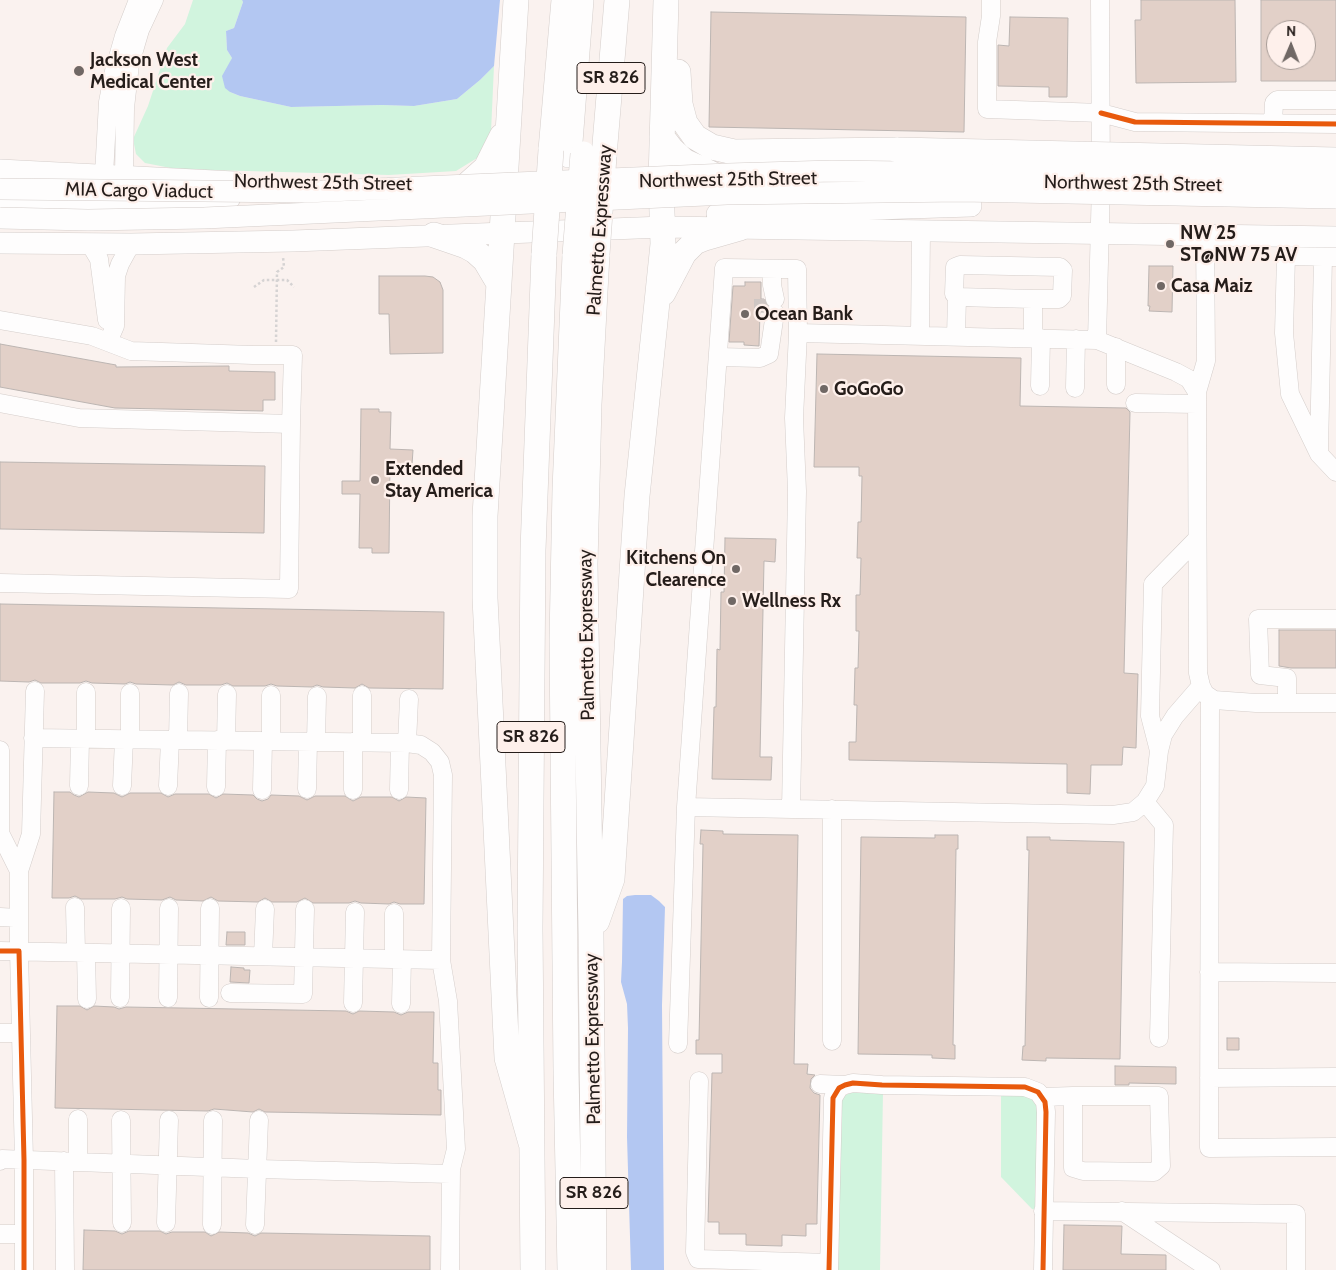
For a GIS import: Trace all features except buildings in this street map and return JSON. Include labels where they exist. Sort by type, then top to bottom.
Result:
[{"type":"highway","points":[[516,0],[485,516],[485,598],[507,1058],[531,1143]]},
{"type":"highway","name":"Palmetto Expressway","points":[[533,1270],[530,928],[533,550],[570,255],[577,154],[564,0]]},
{"type":"highway","points":[[577,154],[581,0]]},
{"type":"highway","points":[[577,154],[595,0]]},
{"type":"highway","name":"Palmetto Expressway","points":[[594,1270],[586,564],[589,404],[570,255],[577,154],[617,0]]},
{"type":"highway","points":[[591,935],[612,879],[637,496],[664,227],[661,181],[666,0]]},
{"type":"highway","points":[[679,0],[680,104],[685,123],[695,137],[712,147],[734,152],[898,150],[1336,160]]},
{"type":"highway","points":[[467,185],[486,168],[508,124]]},
{"type":"highway","points":[[662,137],[684,161],[727,183]]},
{"type":"highway","points":[[657,304],[684,253],[695,242],[740,228]]},
{"type":"highway","points":[[434,235],[466,246],[474,251],[485,260],[498,282]]},
{"type":"highway","points":[[556,1270],[550,878],[549,641],[551,490],[570,255]]},
{"type":"highway","points":[[570,255],[562,640],[570,1270]]},
{"type":"main road","name":"Northwest 25th Street","points":[[0,170],[286,183],[504,186],[661,181],[727,183],[912,179],[1336,188]]},
{"type":"main road","points":[[727,183],[832,171],[1336,178]]},
{"type":"main road","points":[[0,203],[158,205],[231,198],[256,193],[286,183]]},
{"type":"main road","points":[[727,183],[961,191],[1336,198]]},
{"type":"main road","name":"MIA Cargo Viaduct","points":[[0,189],[305,192],[727,183]]},
{"type":"main road","name":"MIA Cargo Viaduct","points":[[0,218],[88,220],[204,218],[727,183]]},
{"type":"main road","points":[[664,227],[718,214],[971,206],[1336,213]]},
{"type":"main road","points":[[0,243],[131,244],[293,241],[664,227],[1205,234],[1303,246],[1336,236]]},
{"type":"street","points":[[114,175],[108,110],[112,78],[120,46],[138,0]]},
{"type":"street","points":[[114,175],[130,68],[137,38],[154,0]]},
{"type":"street","points":[[992,0],[987,42],[987,109],[1101,113],[1135,122],[1336,124]]},
{"type":"street","points":[[1098,340],[1101,233],[1100,0]]},
{"type":"street","points":[[1273,123],[1274,103],[1277,100],[1336,100]]},
{"type":"street","points":[[920,336],[921,230]]},
{"type":"street","points":[[1205,234],[1206,361],[1197,398],[1198,673],[1206,692],[1214,700],[1336,703]]},
{"type":"street","points":[[90,244],[99,259],[108,342]]},
{"type":"street","points":[[108,342],[114,326],[116,276],[131,244]]},
{"type":"street","points":[[1319,454],[1330,257],[1303,246],[1286,256],[1284,333],[1290,394],[1319,454],[1336,472]]},
{"type":"street","points":[[956,297],[1059,299],[1062,296],[1063,270],[1060,267],[960,265],[955,267],[956,336]]},
{"type":"street","points":[[678,1044],[686,807],[724,268],[772,303]]},
{"type":"street","points":[[718,357],[760,358],[769,354],[771,347],[772,303],[797,270],[798,333],[794,418],[797,491],[791,809]]},
{"type":"street","points":[[1034,299],[1040,386]]},
{"type":"street","points":[[0,320],[92,336],[131,351],[253,356],[294,355],[291,424],[289,589],[0,583]]},
{"type":"street","points":[[798,333],[1098,340],[1176,372],[1189,380],[1197,398]]},
{"type":"street","points":[[1075,388],[1076,339]]},
{"type":"street","points":[[1116,347],[1116,385]]},
{"type":"street","points":[[1135,403],[1197,398]]},
{"type":"street","points":[[0,403],[79,418],[291,424]]},
{"type":"street","points":[[1159,751],[1150,716],[1153,584],[1197,539]]},
{"type":"street","points":[[1287,703],[1287,678],[1260,675],[1258,619],[1336,619]]},
{"type":"street","points":[[24,1270],[19,871],[31,834],[35,691]]},
{"type":"street","points":[[79,786],[86,692]]},
{"type":"street","points":[[686,807],[1112,815],[1133,812],[1145,802],[1155,786],[1163,735],[1175,716],[1206,692]]},
{"type":"street","points":[[1206,692],[1209,1148],[1336,1147]]},
{"type":"street","points":[[122,786],[130,693]]},
{"type":"street","points":[[168,786],[180,693]]},
{"type":"street","points":[[216,787],[227,694]]},
{"type":"street","points":[[262,790],[272,695]]},
{"type":"street","points":[[353,790],[362,695]]},
{"type":"street","points":[[307,789],[317,696]]},
{"type":"street","points":[[399,790],[409,699]]},
{"type":"street","points":[[33,738],[404,743],[421,745],[432,752],[440,762],[443,775],[441,960],[448,1001],[456,1149],[451,1174],[450,1270]]},
{"type":"street","points":[[0,750],[0,833],[19,871]]},
{"type":"street","points":[[1145,802],[1164,825],[1159,1038]]},
{"type":"street","points":[[832,810],[832,1041]]},
{"type":"street","points":[[75,907],[87,999]]},
{"type":"street","points":[[120,998],[121,908]]},
{"type":"street","points":[[168,998],[170,908]]},
{"type":"street","points":[[209,998],[210,908]]},
{"type":"street","points":[[263,956],[265,909]]},
{"type":"street","points":[[230,993],[303,994],[306,910]]},
{"type":"street","points":[[353,1003],[355,912]]},
{"type":"street","points":[[394,913],[401,1004]]},
{"type":"street","points":[[0,918],[19,918]]},
{"type":"street","points":[[0,951],[441,960]]},
{"type":"street","points":[[1209,972],[1336,973]]},
{"type":"street","points":[[0,1033],[21,1033]]},
{"type":"street","points":[[1209,1078],[1336,1077]]},
{"type":"street","points":[[699,1081],[695,1252],[698,1259],[829,1267],[824,1216],[833,1098],[835,1092],[845,1085]]},
{"type":"street","points":[[820,1084],[1025,1087],[1038,1092],[1043,1097],[1046,1112],[1043,1270]]},
{"type":"street","points":[[1043,1097],[1073,1096],[1159,1096],[1160,1166],[1154,1172],[1082,1171],[1073,1168],[1073,1096]]},
{"type":"street","points":[[65,1270],[71,1162],[78,1119]]},
{"type":"street","points":[[121,1120],[122,1223]]},
{"type":"street","points":[[166,1223],[169,1120]]},
{"type":"street","points":[[212,1225],[213,1120]]},
{"type":"street","points":[[255,1225],[259,1120]]},
{"type":"street","points":[[0,1161],[2,1159],[451,1174]]},
{"type":"street","points":[[1043,1211],[1296,1214],[1296,1270]]},
{"type":"street","points":[[1122,1211],[1211,1270]]},
{"type":"street","points":[[0,1234],[24,1234]]},
{"type":"path","points":[[276,346],[277,272],[284,267],[284,257]]},
{"type":"path","points":[[254,287],[264,280],[287,280],[294,287]]},
{"type":"green space","points":[[193,0],[242,0],[243,2],[234,28],[226,31],[227,50],[232,58],[229,65],[230,92],[240,96],[291,107],[414,106],[457,99],[494,66],[491,132],[482,155],[456,171],[389,175],[176,169],[145,163],[136,154],[133,139],[148,106],[167,48],[185,24]]},
{"type":"green space","points":[[854,1091],[883,1092],[880,1270],[836,1270],[839,1102],[842,1097]]},
{"type":"green space","points":[[1001,1093],[1025,1093],[1032,1097],[1039,1108],[1037,1210],[1032,1209],[1001,1177]]},
{"type":"water","points":[[242,0],[500,0],[494,66],[457,99],[414,106],[291,107],[240,96],[225,88],[222,76],[232,58],[227,50],[226,31],[234,28],[243,2]]},
{"type":"water","points":[[651,895],[665,907],[662,1005],[664,1270],[631,1270],[627,1137],[628,1028],[627,1004],[621,982],[623,899],[627,896]]},
{"type":"tunnel","points":[[763,299],[763,312]]},
{"type":"cycle path","points":[[1101,113],[1135,122],[1336,124]]},
{"type":"cycle path","points":[[0,951],[19,951],[24,1160],[24,1270]]},
{"type":"cycle path","points":[[829,1270],[833,1098],[839,1088],[853,1083],[1025,1087],[1038,1092],[1045,1102],[1046,1112],[1043,1270]]},
{"type":"place","name":"Jackson West Medical Center","points":[[79,71]]},
{"type":"place","name":"NW 25 ST@NW 75 AV","points":[[1170,244]]},
{"type":"place","name":"Casa Maiz","points":[[1161,286]]},
{"type":"place","name":"Ocean Bank","points":[[745,314]]},
{"type":"place","name":"GoGoGo","points":[[824,389]]},
{"type":"place","name":"Extended Stay America","points":[[375,480]]},
{"type":"place","name":"Kitchens On Clearence","points":[[736,569]]},
{"type":"place","name":"Wellness Rx","points":[[732,601]]}]
